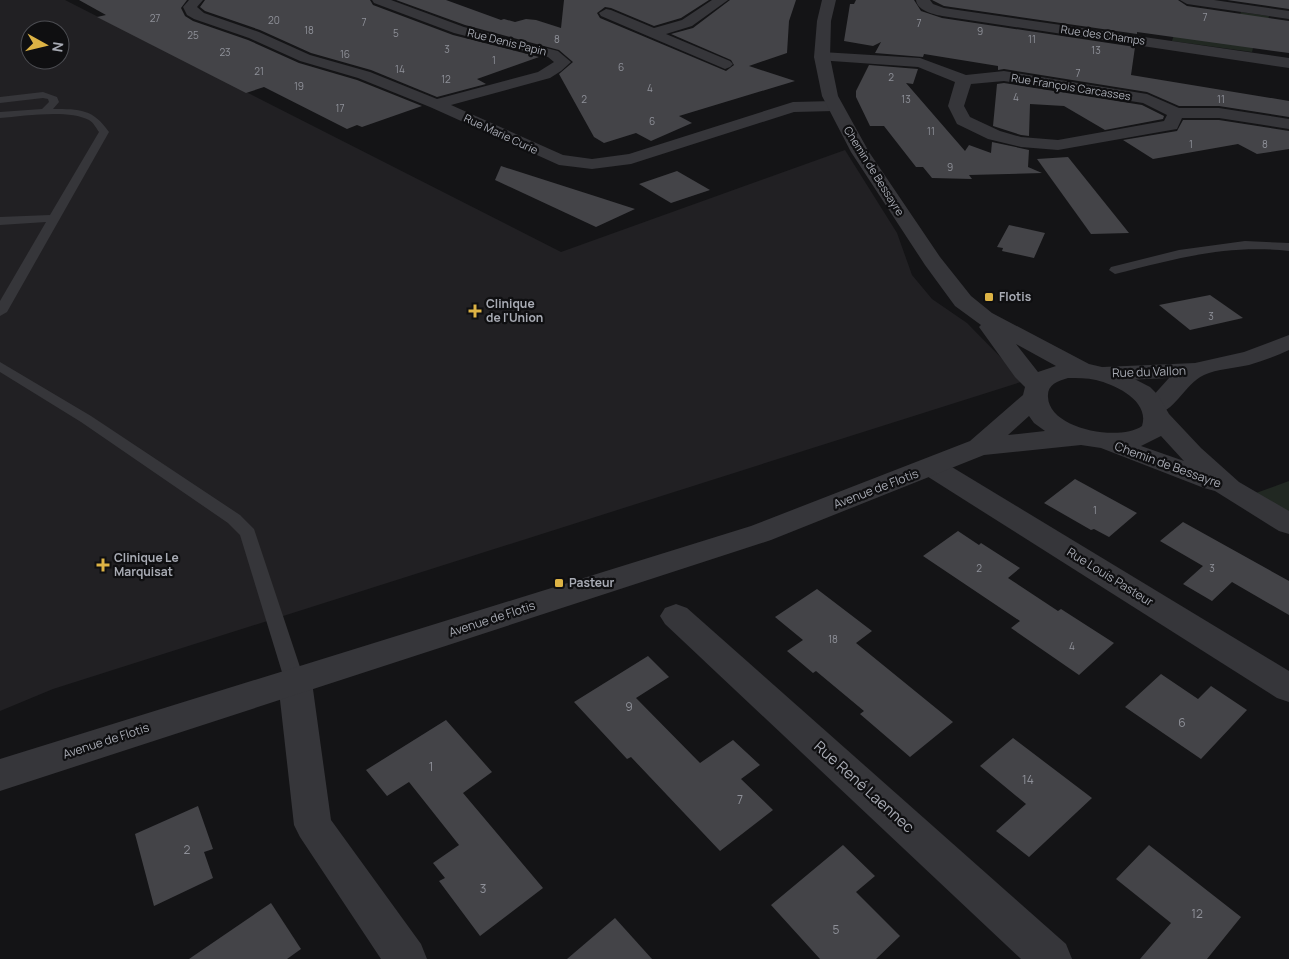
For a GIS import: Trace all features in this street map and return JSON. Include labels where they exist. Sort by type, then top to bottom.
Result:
[{"type":"street","name":"Rue Marie Curie","points":[[196,0],[190,7],[192,12],[198,16],[254,35],[305,58],[364,74],[436,104],[559,160],[592,164],[631,159],[793,107],[834,106]]},
{"type":"street","name":"Rue Denis Papin","points":[[379,0],[459,30],[553,54],[563,62],[544,75],[436,104]]},
{"type":"street","points":[[653,33],[687,23],[721,0]]},
{"type":"street","name":"Chemin de Bessayre","points":[[829,0],[824,21],[822,57],[834,106],[860,152],[932,261],[963,301],[984,318],[1093,373],[1135,388],[1147,397],[1156,412],[1192,454],[1229,488]]},
{"type":"street","name":"Rue des Champs","points":[[922,0],[928,7],[942,12],[1289,62]]},
{"type":"street","points":[[1186,0],[1289,15]]},
{"type":"street","points":[[606,13],[725,64]]},
{"type":"street","name":"Rue François Carcasses","points":[[822,57],[920,63],[964,80],[1004,76],[1147,99],[1176,114],[1219,113],[1289,124]]},
{"type":"street","points":[[964,80],[956,106],[963,120],[994,135],[1021,142],[1058,145],[1171,125],[1176,114]]},
{"type":"street","name":"Chemin de Bessayre","points":[[984,318],[1024,372],[1035,392],[1037,410],[1061,430],[1078,437]]},
{"type":"street","name":"Rue du Vallon","points":[[1035,392],[1044,379],[1054,374],[1195,370],[1251,357],[1289,342]]},
{"type":"street","name":"Rue du Vallon","points":[[1107,443],[1128,442],[1144,436],[1154,428],[1156,412],[1178,383],[1195,370]]},
{"type":"street","name":"Avenue de Flotis","points":[[979,447],[1035,392]]},
{"type":"street","points":[[1078,437],[1107,443]]},
{"type":"street","name":"Avenue de Flotis","points":[[0,775],[761,533],[979,447],[1078,437]]},
{"type":"street","name":"Chemin de Bessayre","points":[[1107,443],[1229,488],[1289,524]]},
{"type":"street","name":"Rue Louis Pasteur","points":[[932,467],[1289,688]]},
{"type":"street","name":"Rue René Laennec","points":[[676,616],[1052,959]]},
{"type":"street","points":[[295,682],[313,825],[406,959]]},
{"type":"lane","points":[[0,100],[43,96],[52,97],[54,102],[45,112]]},
{"type":"lane","points":[[0,115],[45,112],[74,113],[94,119],[104,132],[0,312]]},
{"type":"lane","points":[[0,221],[54,218]]},
{"type":"lane","points":[[1115,270],[1191,251],[1250,246],[1289,247]]},
{"type":"lane","points":[[0,366],[86,419],[234,519],[248,534],[295,682]]},
{"type":"shaded area","name":"Clinique de l'Union","points":[[0,0],[65,0],[561,252],[845,150],[897,233],[912,275],[932,299],[967,323],[1024,381],[53,689],[0,711]]},
{"type":"shaded area","points":[[1241,12],[1269,16],[1265,34],[1257,33],[1252,52],[1172,41],[1178,22],[1235,30]]},
{"type":"shaded area","points":[[1289,481],[1289,524],[1245,497]]},
{"type":"building","points":[[79,0],[187,0],[181,8],[185,16],[193,21],[248,40],[299,63],[357,80],[422,106],[362,127],[357,125],[347,129],[264,87],[246,93],[97,17],[106,15]]},
{"type":"building","points":[[205,0],[370,0],[373,5],[453,35],[539,57],[477,79],[486,84],[437,97],[371,70],[311,53],[260,30],[205,11],[200,7]]},
{"type":"building","points":[[396,0],[446,0],[501,20],[515,22],[526,19],[536,20],[561,28],[564,0],[709,0],[681,18],[654,26],[611,8],[605,7],[597,13],[600,18],[726,71],[734,65],[731,60],[671,34],[693,28],[730,0],[796,0],[789,21],[787,53],[749,66],[795,81],[679,116],[692,123],[651,141],[636,133],[604,143],[594,137],[559,74],[573,62],[559,50],[465,25]]},
{"type":"building","points":[[856,0],[914,0],[921,11],[942,18],[1135,47],[1131,75],[1289,101],[1289,117],[1219,106],[1179,106],[1147,92],[1004,69],[998,70],[998,66],[924,54],[923,57],[875,53],[881,42],[873,46],[844,41],[850,4],[854,4]]},
{"type":"building","points":[[932,0],[1178,0],[1187,6],[1289,21],[1289,53],[1137,32],[1137,34],[944,6]]},
{"type":"building","points":[[1227,0],[1289,0],[1289,9]]},
{"type":"building","points":[[869,65],[918,69],[913,84],[906,83],[965,151],[969,145],[991,153],[992,142],[1029,150],[1028,167],[1042,173],[969,175],[972,179],[932,178],[923,167],[916,167],[884,126],[870,126],[856,97],[856,91]]},
{"type":"building","points":[[1004,83],[1142,105],[1164,116],[1163,119],[1105,130],[1064,106],[1030,104],[1029,136],[1021,135],[993,126],[997,84]]},
{"type":"building","points":[[1183,120],[1219,120],[1289,131],[1289,149],[1257,154],[1238,144],[1153,159],[1123,140],[1177,131]]},
{"type":"building","points":[[1068,157],[1129,233],[1091,234],[1037,159]]},
{"type":"building","points":[[501,166],[635,209],[596,227],[495,180]]},
{"type":"building","points":[[677,171],[710,190],[671,203],[639,184]]},
{"type":"building","points":[[1009,225],[1045,233],[1034,258],[1002,251],[1003,248],[997,247]]},
{"type":"building","points":[[1210,295],[1243,318],[1190,330],[1159,305]]},
{"type":"building","points":[[1075,479],[1137,513],[1109,537],[1094,529],[1091,530],[1044,503]]},
{"type":"building","points":[[1183,522],[1289,581],[1289,615],[1232,582],[1212,601],[1183,584],[1203,566],[1160,541]]},
{"type":"building","points":[[958,531],[1020,568],[1008,578],[1058,611],[1061,609],[1114,643],[1079,675],[1011,628],[1020,621],[923,556]]},
{"type":"building","points":[[817,589],[872,631],[856,643],[953,722],[910,757],[860,714],[864,711],[816,671],[813,673],[787,651],[803,640],[775,617]]},
{"type":"building","points":[[648,656],[669,677],[636,698],[700,763],[733,740],[760,765],[741,779],[773,810],[720,851],[631,757],[627,759],[574,702]]},
{"type":"building","points":[[1161,674],[1198,699],[1211,686],[1247,710],[1201,759],[1125,707]]},
{"type":"building","points":[[446,720],[492,772],[463,793],[543,888],[480,936],[439,881],[445,878],[433,863],[459,845],[409,782],[387,796],[366,770]]},
{"type":"building","points":[[1013,738],[1092,798],[1029,857],[996,831],[1026,804],[980,766]]},
{"type":"building","points":[[198,806],[213,849],[204,852],[213,878],[154,906],[135,834]]},
{"type":"building","points":[[843,845],[875,876],[856,892],[900,936],[876,959],[820,959],[771,905]]},
{"type":"building","points":[[1149,845],[1241,917],[1207,959],[1140,959],[1171,923],[1116,879]]},
{"type":"building","points":[[271,903],[301,949],[287,959],[189,959]]},
{"type":"building","points":[[615,918],[652,959],[567,959]]},
{"type":"place","name":"Flotis","points":[[989,297]]},
{"type":"place","name":"Clinique de l'Union","points":[[475,311]]},
{"type":"place","name":"Clinique Le Marquisat","points":[[103,565]]},
{"type":"place","name":"Pasteur","points":[[559,583]]}]
